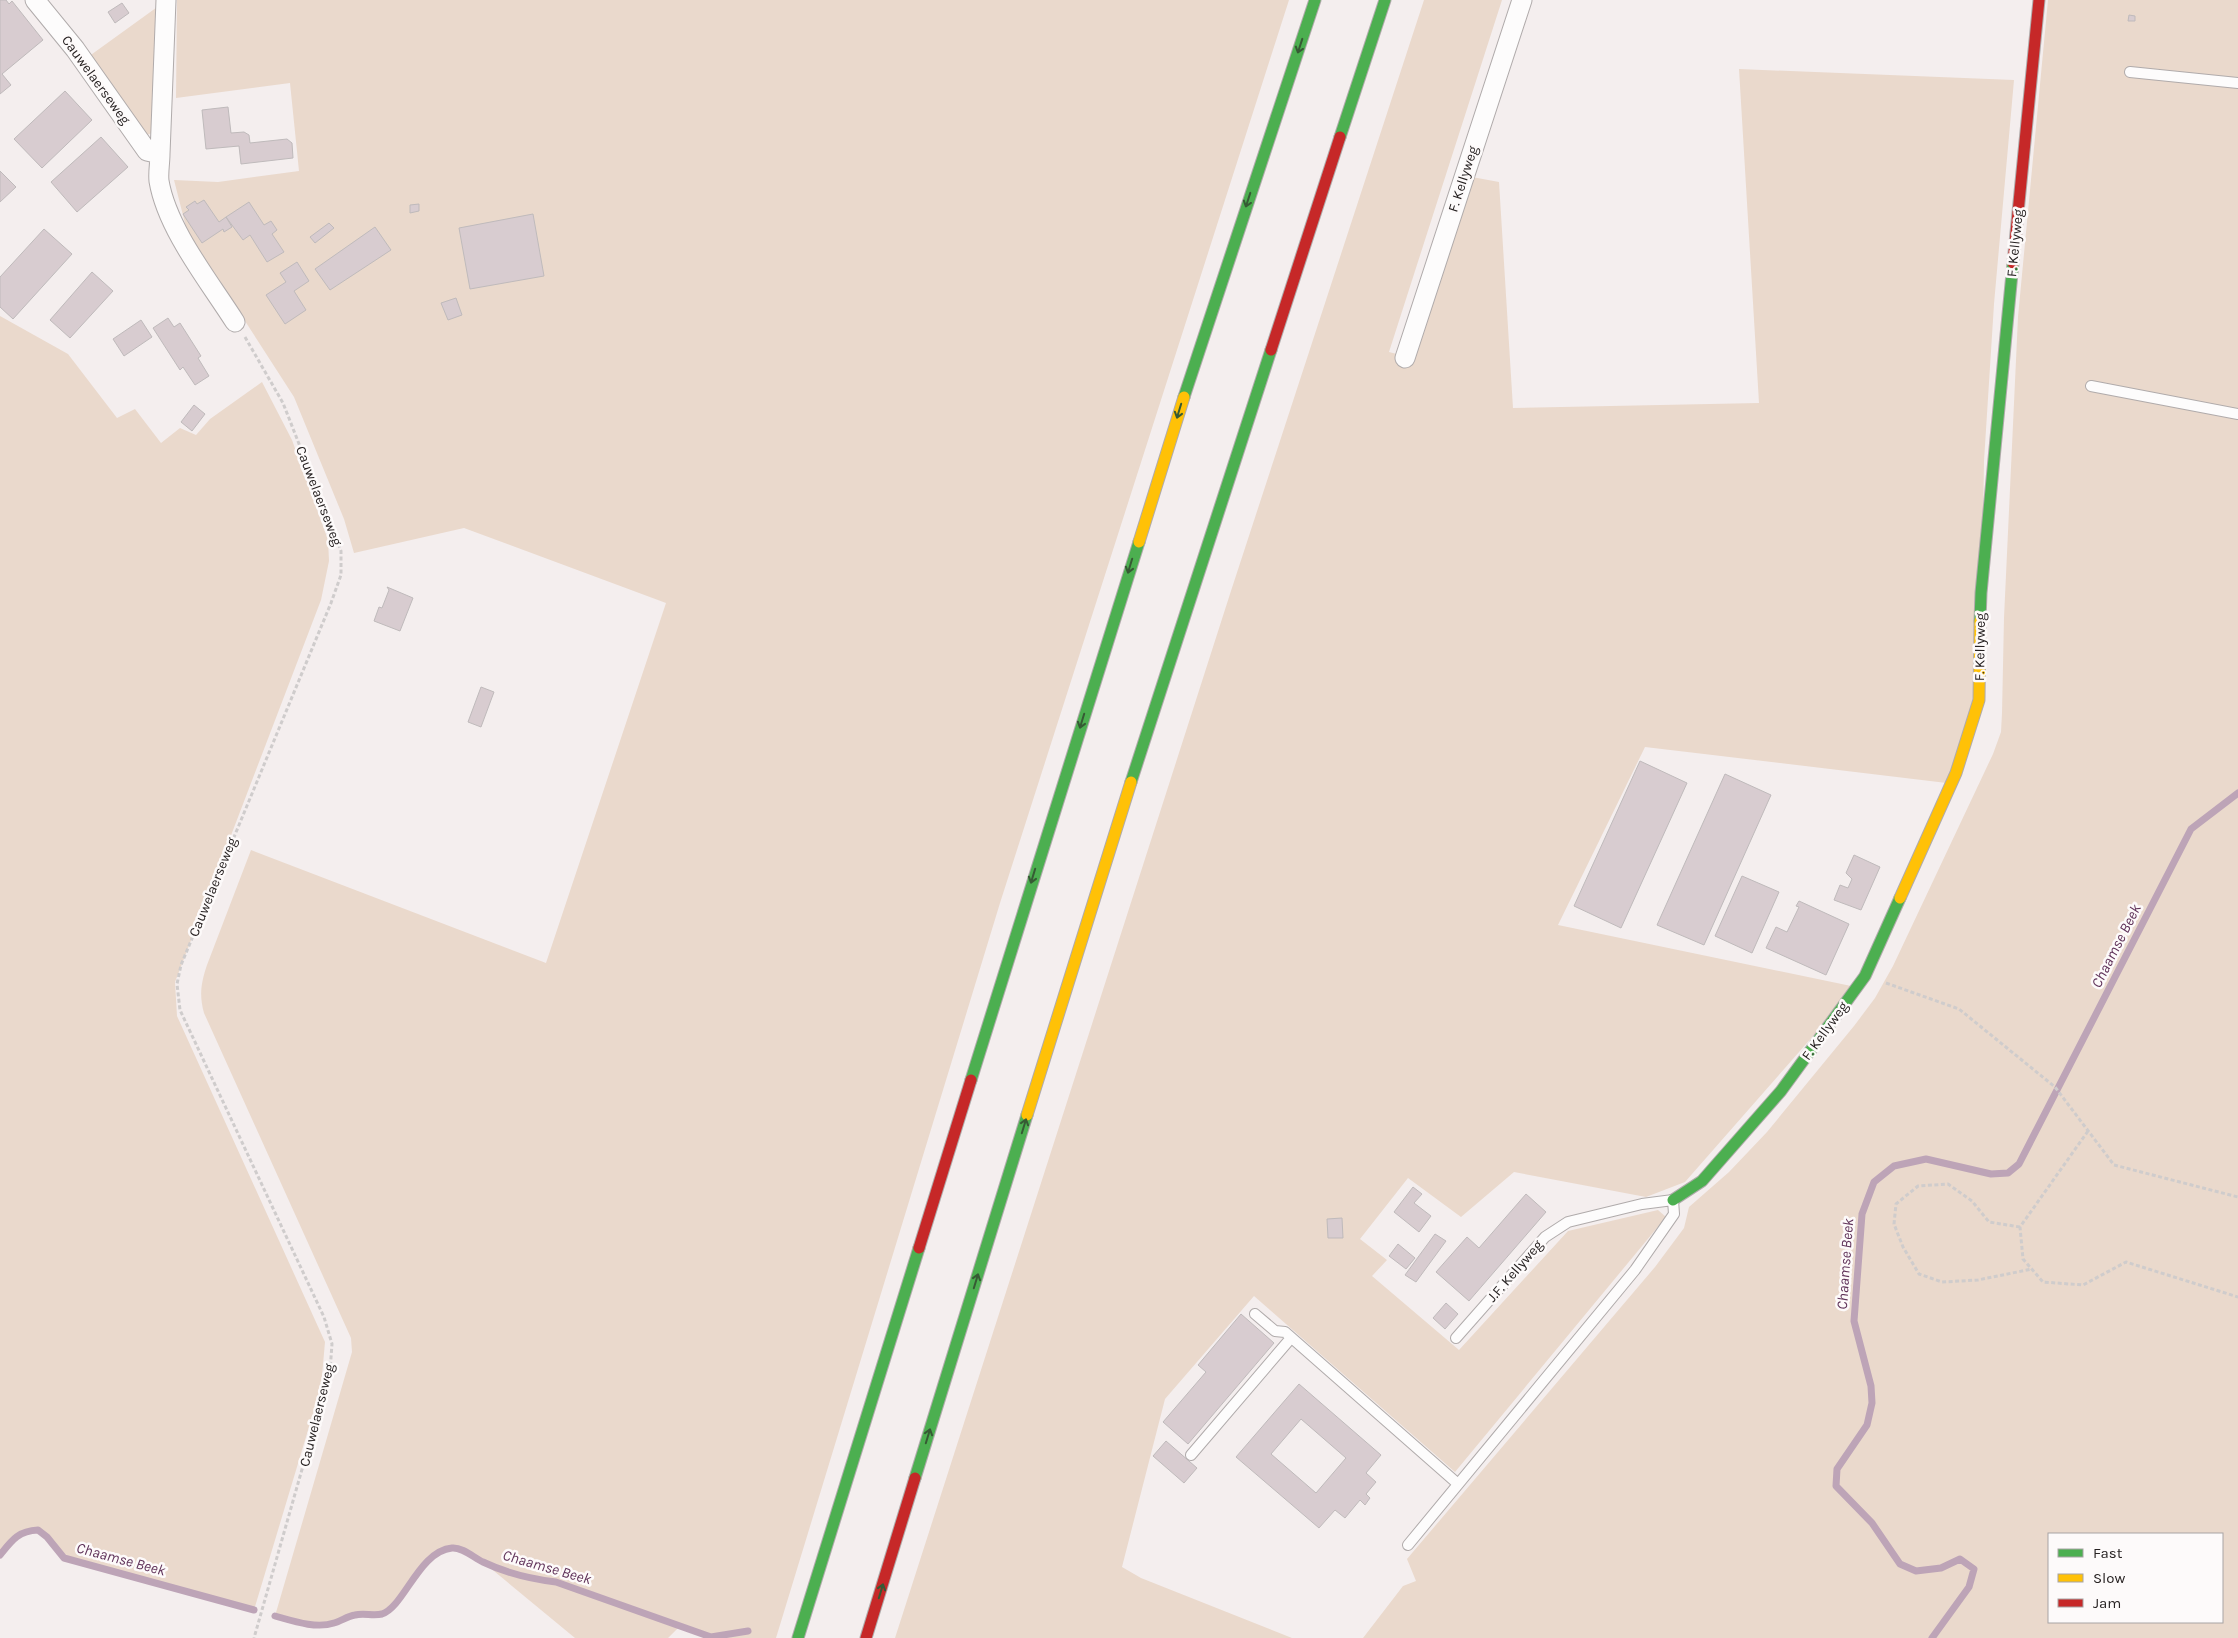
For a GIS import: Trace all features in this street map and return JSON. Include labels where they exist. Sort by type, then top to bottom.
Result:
[{"type":"main road","points":[[798,1638],[1194,364],[1315,0]]},
{"type":"main road","points":[[866,1638],[1111,843],[1385,0]]},
{"type":"main road","name":"F. Kellyweg","points":[[1673,1200],[1702,1181],[1774,1098],[1865,976],[1956,773],[1979,700],[1981,593],[2039,0]]},
{"type":"street","name":"Cauwelaerseweg","points":[[35,0],[75,49],[147,151],[160,154]]},
{"type":"street","points":[[166,0],[158,179],[163,200],[173,224],[235,322]]},
{"type":"street","name":"F. Kellyweg","points":[[1405,358],[1522,0]]},
{"type":"lane","points":[[2130,72],[2238,82]]},
{"type":"lane","points":[[2091,386],[2238,414]]},
{"type":"lane","points":[[1408,1545],[1635,1270],[1674,1214],[1673,1200]]},
{"type":"lane","name":"J.F. Kellyweg","points":[[1456,1338],[1545,1237],[1568,1222],[1642,1204],[1673,1200]]},
{"type":"lane","points":[[1256,1314],[1275,1331],[1285,1332],[1458,1484]]},
{"type":"lane","points":[[1191,1454],[1292,1338]]},
{"type":"path","name":"Cauwelaerseweg","points":[[235,322],[264,366],[283,403],[340,551],[341,575],[181,965],[177,984],[180,1010],[324,1317],[332,1344],[328,1380],[254,1638]]},
{"type":"path","points":[[1865,976],[1959,1009],[2055,1088],[2114,1165],[2238,1197]]},
{"type":"path","points":[[2088,1131],[2020,1227],[2023,1259],[2043,1282],[2083,1286],[2126,1262],[2238,1296]]},
{"type":"path","points":[[2020,1227],[1989,1222],[1972,1201],[1948,1184],[1918,1186],[1896,1204],[1894,1224],[1903,1247],[1919,1274],[1942,1282],[1978,1280],[2032,1269]]},
{"type":"shaded area","points":[[177,0],[1289,0],[1000,903],[776,1638],[711,1638],[680,1626],[668,1638],[575,1638],[483,1562],[455,1548],[444,1550],[431,1559],[412,1579],[397,1601],[382,1614],[353,1615],[333,1624],[309,1625],[275,1616],[352,1352],[351,1338],[202,1007],[201,989],[205,971],[251,850],[546,963],[666,603],[464,528],[354,553],[344,519],[294,397],[187,231],[174,180],[218,182],[299,171],[290,83],[176,98]]},
{"type":"shaded area","points":[[1424,0],[1502,0],[1389,352],[1412,358],[1472,177],[1499,182],[1513,408],[1759,403],[1739,69],[2014,80],[1994,304],[1984,461],[1980,710],[1955,784],[1645,747],[1558,925],[1856,987],[1685,1182],[1646,1197],[1514,1172],[1461,1217],[1408,1178],[1360,1239],[1387,1260],[1372,1276],[1459,1350],[1568,1231],[1658,1210],[1666,1217],[1455,1472],[1254,1296],[1165,1399],[1122,1567],[1141,1578],[1292,1638],[895,1638],[1230,594]]},
{"type":"shaded area","points":[[2048,0],[2238,0],[2238,1638],[1363,1638],[1403,1586],[1416,1581],[1407,1559],[1655,1267],[1684,1228],[1689,1207],[1729,1172],[1767,1132],[1875,998],[1893,966],[1993,754],[2001,732],[2004,618],[2018,317]]},
{"type":"shaded area","points":[[160,5],[152,133],[147,135],[88,57]]},
{"type":"shaded area","points":[[0,316],[68,354],[117,418],[135,409],[161,443],[180,428],[196,435],[210,419],[262,382],[292,440],[328,540],[329,561],[321,600],[175,982],[177,1016],[325,1342],[321,1387],[254,1610],[64,1558],[47,1537],[37,1530],[20,1534],[0,1555]]},
{"type":"building","points":[[0,0],[6,0],[9,4],[12,1],[43,40],[2,74],[11,85],[0,94]]},
{"type":"building","points":[[122,3],[129,13],[115,23],[108,12]]},
{"type":"building","points":[[2129,15],[2135,16],[2135,21],[2128,21]]},
{"type":"building","points":[[65,91],[92,120],[42,168],[14,139]]},
{"type":"building","points":[[228,107],[231,133],[244,132],[249,135],[250,143],[287,139],[292,143],[293,158],[241,164],[239,146],[206,149],[202,110]]},
{"type":"building","points":[[101,137],[128,167],[77,212],[51,182]]},
{"type":"building","points":[[0,171],[16,187],[0,202]]},
{"type":"building","points":[[204,200],[219,222],[226,217],[232,227],[224,232],[223,229],[202,243],[183,214],[189,210],[186,207],[195,201],[197,204]]},
{"type":"building","points":[[249,202],[264,225],[271,221],[277,230],[272,234],[284,252],[267,262],[250,235],[243,240],[226,217]]},
{"type":"building","points":[[419,204],[419,211],[410,213],[410,205]]},
{"type":"building","points":[[533,214],[544,276],[470,289],[459,228]]},
{"type":"building","points":[[329,223],[334,228],[315,243],[310,237]]},
{"type":"building","points":[[375,227],[391,250],[330,290],[315,269]]},
{"type":"building","points":[[44,229],[72,254],[13,319],[0,307],[0,277]]},
{"type":"building","points":[[297,262],[309,281],[294,291],[306,310],[285,324],[266,295],[286,282],[280,273]]},
{"type":"building","points":[[92,272],[113,291],[70,338],[50,320]]},
{"type":"building","points":[[456,298],[462,315],[448,320],[441,303]]},
{"type":"building","points":[[168,318],[174,327],[180,323],[201,356],[198,358],[209,376],[195,385],[183,367],[180,370],[153,328]]},
{"type":"building","points":[[141,320],[152,337],[124,356],[113,339]]},
{"type":"building","points":[[194,405],[205,414],[192,431],[181,422]]},
{"type":"building","points":[[387,587],[413,598],[400,631],[374,621],[379,607],[382,608],[389,590]]},
{"type":"building","points":[[481,687],[494,692],[481,727],[468,722]]},
{"type":"building","points":[[1640,761],[1687,783],[1621,928],[1574,906]]},
{"type":"building","points":[[1725,774],[1771,795],[1704,945],[1657,925]]},
{"type":"building","points":[[1854,855],[1880,867],[1861,910],[1834,900],[1840,885],[1848,888],[1852,879],[1846,873]]},
{"type":"building","points":[[1742,876],[1779,892],[1752,953],[1715,936]]},
{"type":"building","points":[[1799,901],[1849,924],[1826,975],[1766,948],[1776,927],[1787,932],[1799,907],[1796,906]]},
{"type":"building","points":[[1413,1187],[1422,1194],[1414,1203],[1431,1216],[1419,1232],[1394,1212]]},
{"type":"building","points":[[1526,1194],[1546,1212],[1469,1301],[1436,1272],[1467,1237],[1479,1248]]},
{"type":"building","points":[[1342,1218],[1343,1238],[1328,1238],[1327,1219]]},
{"type":"building","points":[[1435,1234],[1446,1241],[1416,1282],[1405,1275]]},
{"type":"building","points":[[1398,1244],[1415,1258],[1406,1269],[1389,1256]]},
{"type":"building","points":[[1446,1303],[1458,1314],[1445,1329],[1433,1318]]},
{"type":"building","points":[[1241,1314],[1274,1343],[1188,1444],[1163,1422],[1206,1372],[1198,1365]]},
{"type":"building","points":[[1299,1384],[1381,1455],[1366,1473],[1376,1482],[1366,1494],[1370,1498],[1365,1505],[1360,1500],[1345,1518],[1335,1510],[1319,1528],[1236,1457]],"holes":[[[1301,1419],[1346,1458],[1316,1493],[1271,1454]]]},
{"type":"building","points":[[1166,1441],[1197,1468],[1184,1483],[1153,1456]]},
{"type":"waterway","name":"Chaamse Beek","points":[[1932,1638],[1969,1587],[1974,1569],[1960,1559],[1941,1568],[1916,1571],[1900,1564],[1872,1523],[1836,1486],[1837,1469],[1867,1425],[1872,1403],[1871,1386],[1854,1321],[1862,1214],[1874,1182],[1894,1166],[1926,1159],[1991,1174],[2008,1173],[2019,1164],[2191,829],[2238,793]]},
{"type":"waterway","name":"Chaamse Beek","points":[[0,1555],[20,1534],[38,1530],[47,1537],[64,1558],[254,1610]]},
{"type":"waterway","name":"Chaamse Beek","points":[[275,1616],[304,1624],[327,1625],[350,1616],[382,1614],[398,1601],[421,1568],[430,1559],[440,1551],[456,1548],[501,1569],[528,1577],[556,1582],[711,1637],[748,1631]]},
{"type":"traffic: fast","points":[[1184,397],[1315,0]]},
{"type":"traffic: fast","points":[[1340,137],[1385,0]]},
{"type":"traffic: fast","points":[[1980,621],[1981,593],[2013,263]]},
{"type":"traffic: fast","points":[[1131,782],[1271,350]]},
{"type":"traffic: fast","points":[[971,1080],[1139,542]]},
{"type":"traffic: fast","points":[[1673,1200],[1702,1181],[1781,1091],[1865,976],[1900,898]]},
{"type":"traffic: fast","points":[[915,1478],[1027,1115]]},
{"type":"traffic: fast","points":[[798,1638],[919,1248]]},
{"type":"traffic: slow","points":[[1139,542],[1184,397]]},
{"type":"traffic: slow","points":[[1900,898],[1956,773],[1979,700],[1980,621]]},
{"type":"traffic: slow","points":[[1027,1115],[1131,782]]},
{"type":"traffic: jam","points":[[2013,263],[2039,0]]},
{"type":"traffic: jam","points":[[1271,350],[1340,137]]},
{"type":"traffic: jam","points":[[919,1248],[971,1080]]},
{"type":"traffic: jam","points":[[866,1638],[915,1478]]}]
